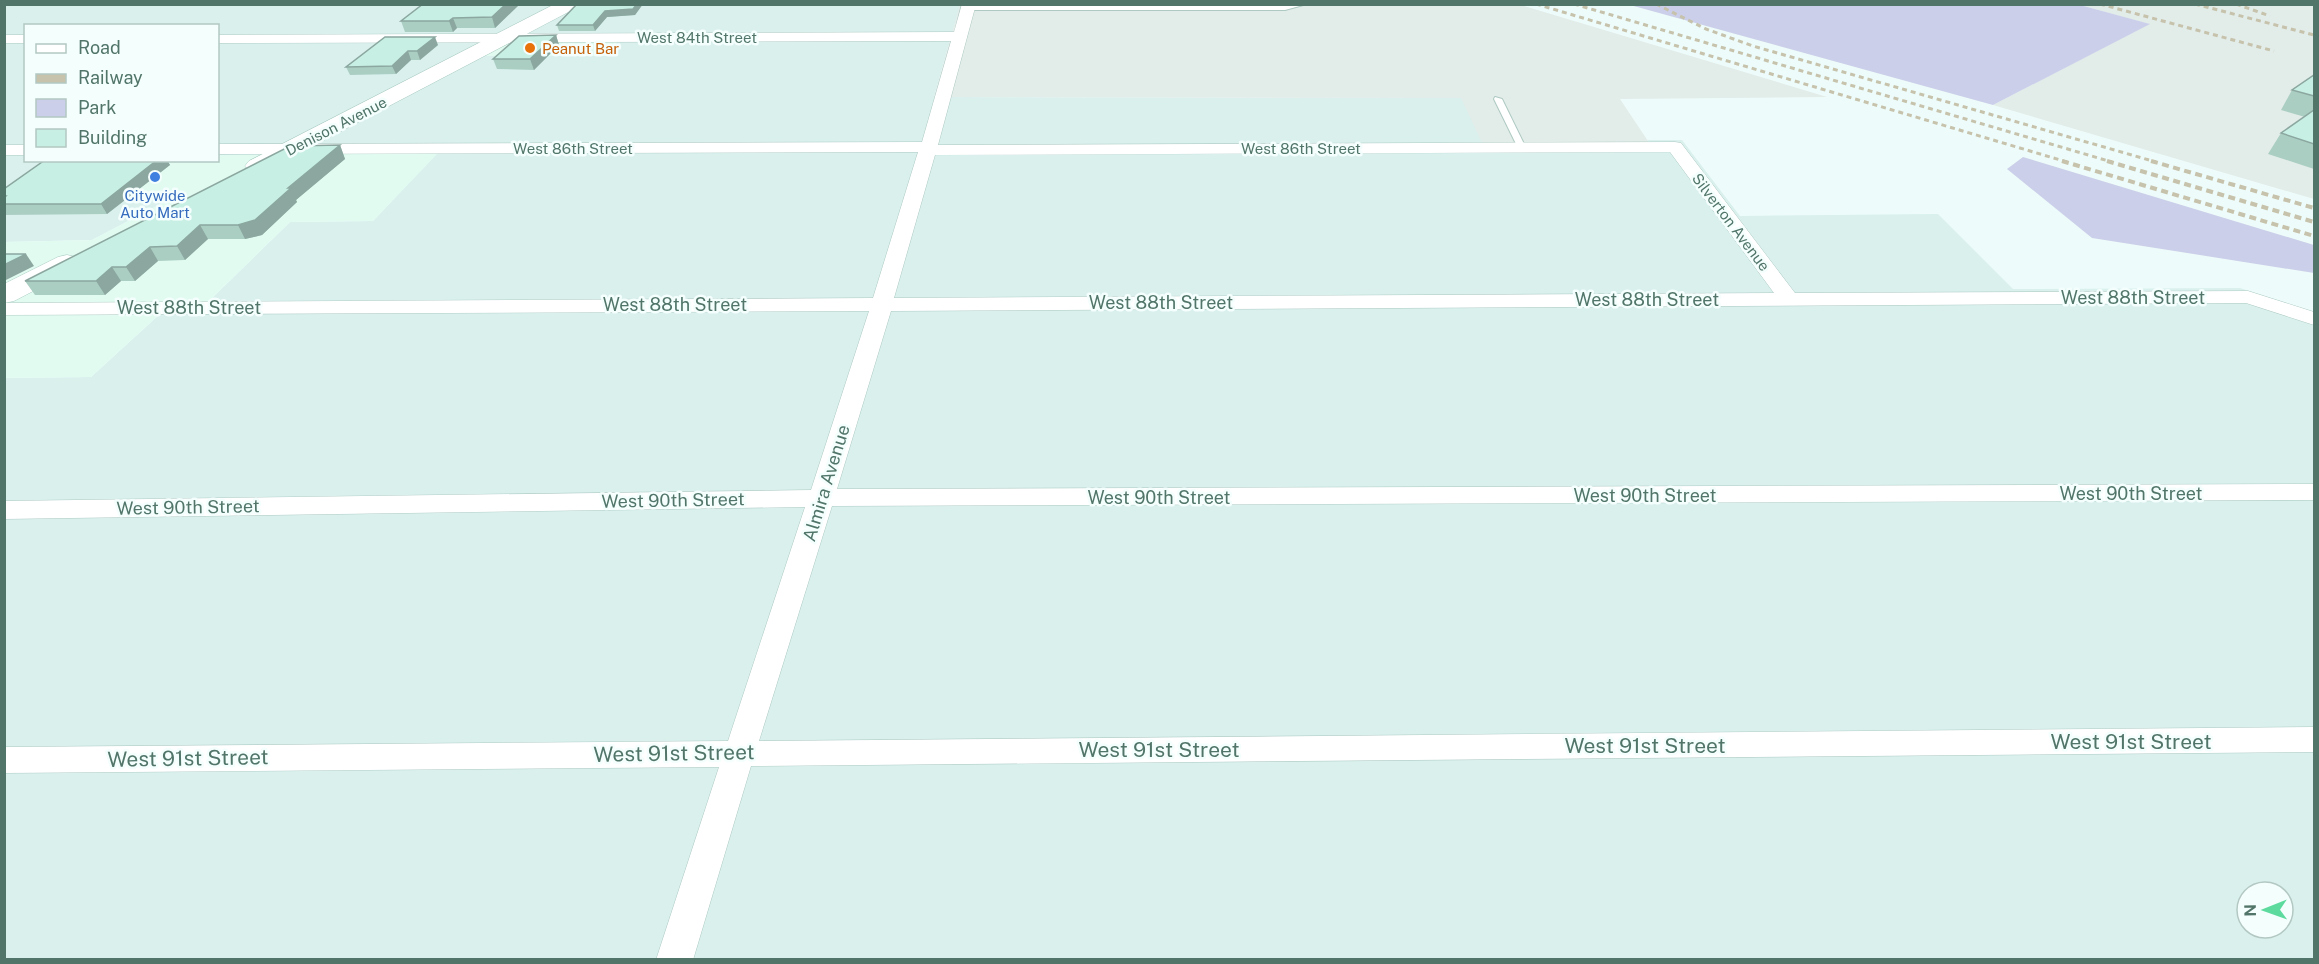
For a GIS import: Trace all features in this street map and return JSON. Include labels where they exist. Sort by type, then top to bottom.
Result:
[{"type":"main road","name":"Denison Avenue","points":[[239,176],[570,4]]},
{"type":"main road","points":[[4,295],[90,252]]},
{"type":"street","name":"Almira Avenue","points":[[674,960],[822,498],[928,148],[968,6]]},
{"type":"street","name":"West 84th Street","points":[[219,39],[961,36]]},
{"type":"street","points":[[4,39],[24,39]]},
{"type":"street","name":"West 86th Street","points":[[219,149],[1675,147]]},
{"type":"street","name":"Silverton Avenue","points":[[1675,147],[1788,298]]},
{"type":"street","points":[[4,150],[24,150]]},
{"type":"street","name":"West 88th Street","points":[[4,309],[2248,297],[2314,319]]},
{"type":"street","name":"West 90th Street","points":[[4,510],[822,498],[2314,492]]},
{"type":"street","name":"West 91st Street","points":[[4,760],[2314,740]]},
{"type":"lane","points":[[968,6],[1285,8],[1304,4]]},
{"type":"lane","points":[[1498,99],[1522,148]]},
{"type":"shaded area","points":[[960,4],[1521,5],[1827,97],[1620,99],[1650,144],[1482,143],[1461,98],[934,97]]},
{"type":"shaded area","points":[[5,5],[960,5],[934,97],[1461,98],[1650,143],[1647,140],[1682,140],[1740,216],[1938,214],[2013,289],[2240,288],[2314,313],[2314,959],[5,959],[4,378],[91,377],[173,302],[208,302],[290,222],[373,221],[437,153],[219,155],[219,24],[24,24],[24,162],[136,162],[174,197],[92,240],[5,242]]},
{"type":"shaded area","points":[[2080,5],[2314,5],[2314,199],[1993,105],[2149,24]]},
{"type":"shaded area","points":[[619,40],[606,56],[479,56],[508,41]]},
{"type":"shaded area","points":[[438,153],[373,221],[290,222],[208,302],[173,302],[91,377],[5,378],[4,242],[92,240],[172,198],[84,199],[134,162],[219,162],[219,155]]},
{"type":"green space","points":[[1630,5],[2080,5],[2150,24],[1993,105]]},
{"type":"green space","points":[[2023,157],[2314,245],[2314,273],[2092,238],[2007,169]]},
{"type":"building","points":[[423,4],[506,4],[492,17],[453,18],[449,21],[401,21]]},
{"type":"building","points":[[577,4],[637,4],[633,9],[605,11],[593,25],[557,25]]},
{"type":"building","points":[[556,35],[530,59],[493,59],[519,36]]},
{"type":"building","points":[[385,37],[435,37],[417,51],[408,51],[392,66],[346,67]]},
{"type":"building","points":[[2314,75],[2314,96],[2292,90]]},
{"type":"building","points":[[2314,110],[2314,144],[2281,133]]},
{"type":"building","points":[[340,145],[288,188],[291,188],[255,220],[238,225],[200,225],[177,246],[150,247],[126,267],[112,267],[96,281],[25,281],[290,146]]},
{"type":"building","points":[[42,162],[154,162],[101,204],[4,204],[6,196],[4,196],[4,189]]},
{"type":"building","points":[[4,254],[26,254],[4,265]]},
{"type":"railway","points":[[1536,4],[2067,162]]},
{"type":"railway","points":[[1574,4],[2112,162]]},
{"type":"railway","points":[[1656,4],[1706,29],[1753,46],[2156,162]]},
{"type":"railway","points":[[2100,4],[2274,51]]},
{"type":"railway","points":[[2195,4],[2314,35]]},
{"type":"railway","points":[[2236,4],[2270,16]]},
{"type":"railway","points":[[2062,161],[2314,236]]},
{"type":"railway","points":[[2107,161],[2314,222]]},
{"type":"railway","points":[[2151,161],[2314,208]]},
{"type":"place","name":"Peanut Bar","points":[[530,48]]},
{"type":"place","name":"Citywide Auto Mart","points":[[155,177]]}]
